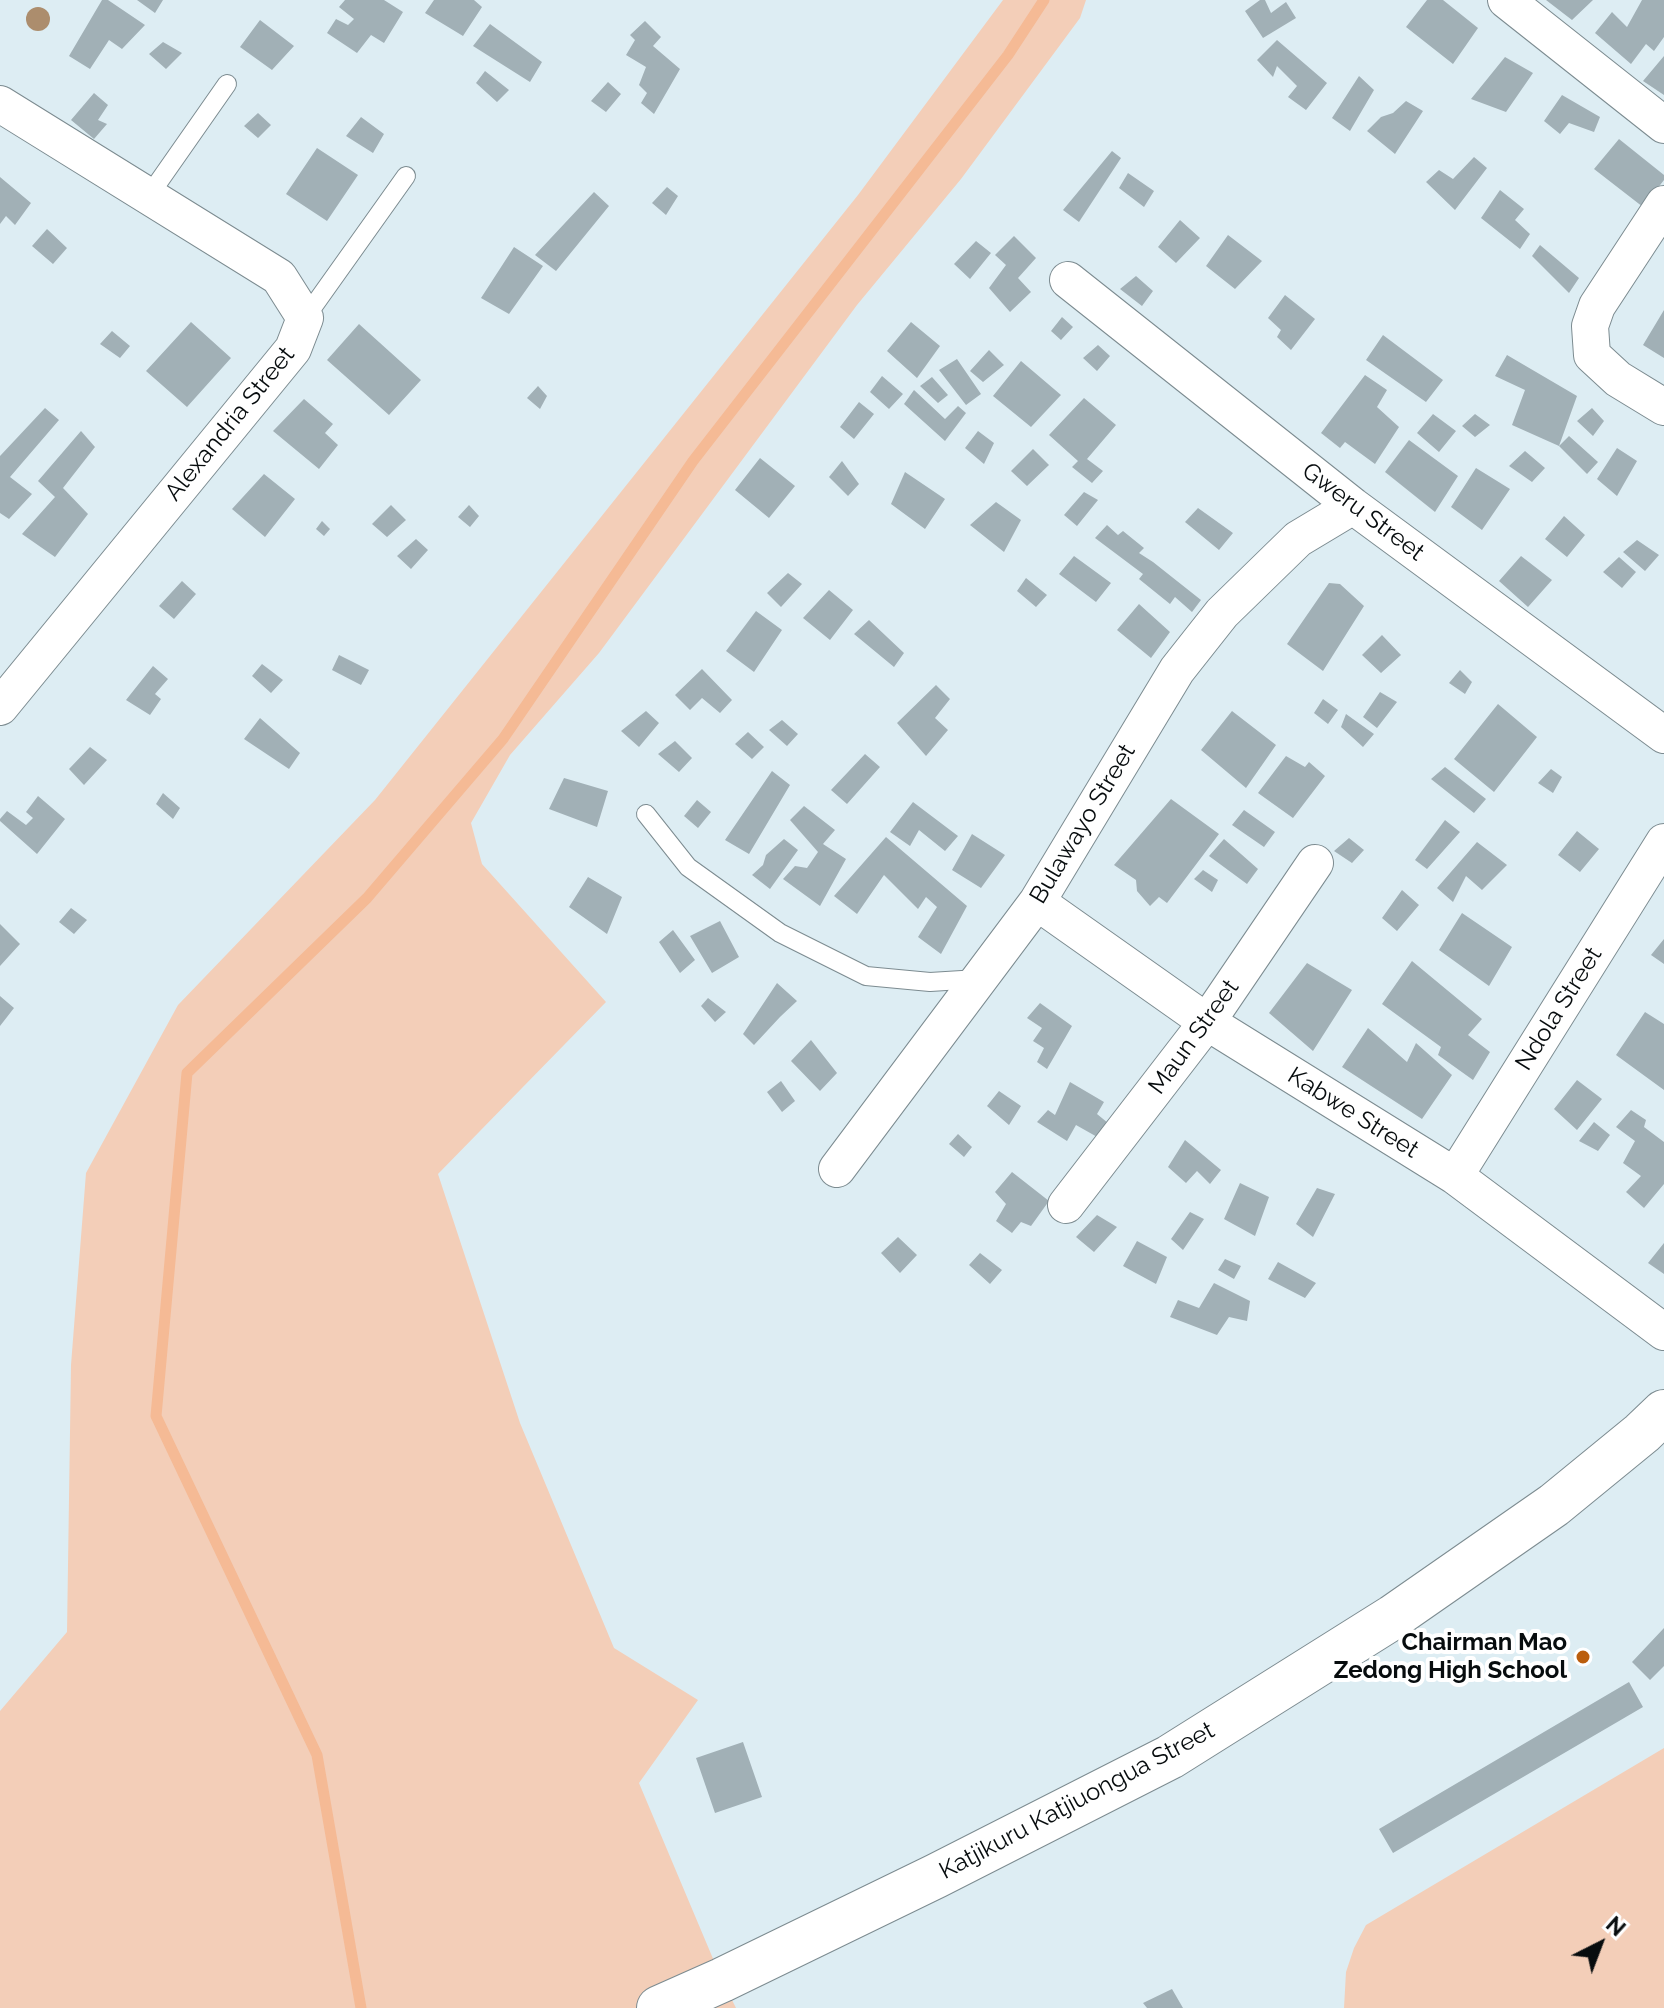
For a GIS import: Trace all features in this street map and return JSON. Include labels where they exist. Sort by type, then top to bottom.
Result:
[{"type":"street","points":[[1506,0],[1664,125]]},
{"type":"street","name":"Alexandria Street","points":[[0,104],[279,277],[305,318],[293,349],[0,707]]},
{"type":"street","points":[[1664,204],[1597,306],[1590,326],[1592,355],[1618,379],[1664,407]]},
{"type":"street","name":"Gweru Street","points":[[1068,280],[1353,506],[1664,735]]},
{"type":"street","name":"Bulawayo Street","points":[[837,1169],[1037,902],[1177,670],[1222,613],[1298,539],[1353,506]]},
{"type":"street","name":"Ndola Street","points":[[1455,1176],[1664,842]]},
{"type":"street","name":"Maun Street","points":[[1066,1205],[1207,1022],[1315,863]]},
{"type":"street","name":"Kabwe Street","points":[[1037,902],[1207,1022],[1455,1176],[1664,1332]]},
{"type":"street","name":"Katjikuru Katjiuongua Street","points":[[659,2008],[922,1883],[1170,1757],[1393,1617],[1554,1505],[1664,1412]]},
{"type":"lane","points":[[148,197],[227,84]]},
{"type":"lane","points":[[305,318],[406,176]]},
{"type":"lane","points":[[646,814],[688,867],[780,933],[866,976],[930,982],[979,979]]},
{"type":"shaded area","points":[[1003,0],[1086,0],[1080,18],[961,179],[857,305],[599,653],[510,755],[471,823],[482,864],[606,1002],[438,1174],[520,1423],[614,1648],[698,1700],[639,1783],[736,2008],[0,2008],[0,1711],[67,1632],[71,1365],[86,1173],[178,1005],[375,800],[858,195]]},
{"type":"shaded area","points":[[1664,1748],[1664,2008],[1344,2008],[1346,1972],[1366,1925]]},
{"type":"building","points":[[102,0],[108,0],[145,25],[122,49],[109,40],[90,69],[69,56]]},
{"type":"building","points":[[137,0],[163,0],[155,13]]},
{"type":"building","points":[[345,0],[384,0],[403,12],[384,43],[371,35],[357,53],[327,33],[336,19],[348,25],[354,19],[339,7]]},
{"type":"building","points":[[434,0],[474,0],[482,7],[463,36],[425,13]]},
{"type":"building","points":[[1260,0],[1265,0],[1271,13],[1286,2],[1296,18],[1263,38],[1245,11]]},
{"type":"building","points":[[1427,0],[1443,0],[1478,28],[1453,64],[1406,27]]},
{"type":"building","points":[[1546,0],[1593,0],[1572,20]]},
{"type":"building","points":[[1642,0],[1664,0],[1664,37],[1654,51],[1646,44],[1631,64],[1595,33],[1612,12],[1627,27]]},
{"type":"building","points":[[260,20],[294,46],[272,70],[240,47]]},
{"type":"building","points":[[645,21],[661,37],[653,46],[680,69],[654,114],[641,103],[647,93],[639,85],[646,67],[626,55],[635,40],[630,35]]},
{"type":"building","points":[[490,24],[542,62],[530,82],[473,46]]},
{"type":"building","points":[[1277,40],[1327,83],[1306,110],[1288,97],[1297,86],[1277,66],[1273,77],[1257,60]]},
{"type":"building","points":[[163,42],[182,53],[166,69],[149,54]]},
{"type":"building","points":[[1664,56],[1664,95],[1643,81]]},
{"type":"building","points":[[1505,57],[1533,73],[1506,112],[1471,99]]},
{"type":"building","points":[[485,71],[509,90],[497,102],[476,83]]},
{"type":"building","points":[[1359,76],[1374,90],[1350,131],[1332,118]]},
{"type":"building","points":[[608,82],[621,94],[606,112],[591,101]]},
{"type":"building","points":[[94,93],[108,105],[98,120],[107,124],[94,139],[71,120]]},
{"type":"building","points":[[1562,95],[1600,117],[1594,132],[1569,123],[1560,134],[1544,121]]},
{"type":"building","points":[[1406,101],[1423,111],[1395,154],[1367,131],[1381,117],[1393,113]]},
{"type":"building","points":[[258,113],[271,125],[258,138],[244,126]]},
{"type":"building","points":[[361,117],[384,134],[373,153],[346,136]]},
{"type":"building","points":[[1619,139],[1664,175],[1664,180],[1643,207],[1594,169]]},
{"type":"building","points":[[317,148],[358,175],[327,221],[286,194]]},
{"type":"building","points":[[1112,151],[1121,158],[1079,222],[1063,210]]},
{"type":"building","points":[[1474,157],[1487,168],[1455,210],[1426,182],[1439,170],[1453,179]]},
{"type":"building","points":[[1128,173],[1154,191],[1144,207],[1119,188]]},
{"type":"building","points":[[0,177],[31,203],[15,225],[6,216],[0,224]]},
{"type":"building","points":[[667,187],[678,196],[666,215],[652,203]]},
{"type":"building","points":[[1500,190],[1524,209],[1515,220],[1530,234],[1520,249],[1481,218]]},
{"type":"building","points":[[594,192],[609,206],[556,271],[535,255]]},
{"type":"building","points":[[1180,220],[1200,238],[1176,263],[1158,247]]},
{"type":"building","points":[[47,229],[67,248],[53,264],[32,246]]},
{"type":"building","points":[[1228,235],[1262,261],[1235,289],[1206,266]]},
{"type":"building","points":[[1014,236],[1036,258],[1018,278],[1031,292],[1010,312],[989,288],[1006,265],[995,255]]},
{"type":"building","points":[[976,241],[991,253],[970,279],[954,264]]},
{"type":"building","points":[[1540,245],[1579,278],[1569,293],[1532,256]]},
{"type":"building","points":[[514,247],[543,266],[509,314],[481,298]]},
{"type":"building","points":[[1136,276],[1153,291],[1142,306],[1120,289]]},
{"type":"building","points":[[1285,295],[1315,319],[1291,350],[1277,337],[1281,330],[1268,318]]},
{"type":"building","points":[[1664,310],[1664,358],[1643,345]]},
{"type":"building","points":[[1062,317],[1073,327],[1061,340],[1051,331]]},
{"type":"building","points":[[191,322],[231,358],[187,407],[146,371]]},
{"type":"building","points":[[911,322],[940,346],[917,378],[887,351]]},
{"type":"building","points":[[359,324],[421,380],[389,415],[327,360]]},
{"type":"building","points":[[112,331],[130,346],[120,358],[100,344]]},
{"type":"building","points":[[1383,335],[1443,380],[1426,402],[1366,360]]},
{"type":"building","points":[[1098,345],[1110,356],[1097,371],[1083,358]]},
{"type":"building","points":[[989,350],[1004,365],[983,382],[970,371]]},
{"type":"building","points":[[1507,355],[1577,396],[1559,446],[1512,425],[1525,390],[1495,376]]},
{"type":"building","points":[[957,359],[981,394],[966,405],[939,370]]},
{"type":"building","points":[[1021,361],[1061,395],[1031,427],[993,396]]},
{"type":"building","points":[[1365,375],[1387,390],[1377,407],[1399,427],[1375,464],[1345,442],[1340,448],[1321,433]]},
{"type":"building","points":[[882,376],[903,394],[889,409],[870,392]]},
{"type":"building","points":[[932,377],[948,395],[938,403],[920,386]]},
{"type":"building","points":[[538,386],[547,396],[540,409],[527,398]]},
{"type":"building","points":[[914,390],[945,419],[958,406],[966,413],[945,441],[904,404]]},
{"type":"building","points":[[1084,398],[1116,425],[1087,459],[1103,471],[1092,483],[1072,467],[1078,461],[1049,435]]},
{"type":"building","points":[[304,399],[333,424],[325,433],[338,445],[319,469],[273,431]]},
{"type":"building","points":[[859,402],[874,414],[854,439],[840,427]]},
{"type":"building","points":[[45,408],[59,420],[10,477],[32,494],[9,519],[0,513],[0,456]]},
{"type":"building","points":[[1592,408],[1604,421],[1593,436],[1577,421]]},
{"type":"building","points":[[1433,414],[1456,431],[1439,452],[1417,433]]},
{"type":"building","points":[[1475,414],[1490,425],[1475,437],[1462,426]]},
{"type":"building","points":[[81,431],[95,447],[63,488],[88,514],[55,557],[22,534],[55,497],[38,481]]},
{"type":"building","points":[[978,431],[994,443],[984,464],[965,448]]},
{"type":"building","points":[[1569,436],[1598,462],[1587,474],[1559,446]]},
{"type":"building","points":[[1409,440],[1458,476],[1435,512],[1385,472]]},
{"type":"building","points":[[1617,448],[1637,461],[1617,496],[1597,479]]},
{"type":"building","points":[[1033,449],[1049,465],[1027,486],[1011,471]]},
{"type":"building","points":[[1525,451],[1545,468],[1532,482],[1509,466]]},
{"type":"building","points":[[760,458],[795,486],[769,518],[735,490]]},
{"type":"building","points":[[842,461],[859,484],[848,496],[829,477]]},
{"type":"building","points":[[1476,468],[1510,489],[1482,530],[1451,507]]},
{"type":"building","points":[[905,472],[945,499],[925,529],[891,504]]},
{"type":"building","points":[[264,474],[295,499],[265,537],[232,509]]},
{"type":"building","points":[[1084,492],[1098,500],[1077,526],[1064,515]]},
{"type":"building","points":[[996,502],[1021,520],[1004,552],[970,525]]},
{"type":"building","points":[[391,505],[406,520],[387,537],[372,524]]},
{"type":"building","points":[[469,505],[479,516],[470,527],[458,517]]},
{"type":"building","points":[[1198,508],[1233,533],[1219,550],[1185,522]]},
{"type":"building","points":[[1564,516],[1585,535],[1567,557],[1545,539]]},
{"type":"building","points":[[322,521],[330,529],[324,536],[316,529]]},
{"type":"building","points":[[1107,525],[1118,535],[1123,531],[1144,548],[1139,553],[1201,600],[1192,612],[1175,597],[1170,604],[1139,579],[1143,574],[1095,538]]},
{"type":"building","points":[[416,539],[428,550],[411,569],[397,556]]},
{"type":"building","points":[[1637,540],[1659,555],[1645,571],[1623,552]]},
{"type":"building","points":[[1074,556],[1111,583],[1096,602],[1059,574]]},
{"type":"building","points":[[1521,556],[1552,580],[1528,607],[1499,581]]},
{"type":"building","points":[[1619,557],[1636,572],[1622,588],[1603,572]]},
{"type":"building","points":[[788,573],[802,584],[781,607],[767,593]]},
{"type":"building","points":[[1026,578],[1047,595],[1036,607],[1017,591]]},
{"type":"building","points":[[182,581],[196,594],[174,619],[159,606]]},
{"type":"building","points":[[1329,583],[1340,584],[1364,606],[1323,671],[1287,644]]},
{"type":"building","points":[[829,590],[853,610],[830,640],[803,618]]},
{"type":"building","points":[[1139,604],[1170,632],[1151,658],[1117,630]]},
{"type":"building","points":[[756,611],[782,630],[754,672],[726,651]]},
{"type":"building","points":[[869,620],[904,653],[894,667],[854,634]]},
{"type":"building","points":[[1382,635],[1401,655],[1381,673],[1362,655]]},
{"type":"building","points":[[339,655],[369,670],[361,685],[332,670]]},
{"type":"building","points":[[262,664],[283,680],[271,693],[252,676]]},
{"type":"building","points":[[153,666],[168,679],[155,694],[161,699],[150,715],[126,700]]},
{"type":"building","points":[[702,669],[732,700],[720,713],[702,698],[690,710],[675,695]]},
{"type":"building","points":[[1460,670],[1472,682],[1465,694],[1449,683]]},
{"type":"building","points":[[936,685],[950,699],[935,718],[948,730],[926,756],[897,723]]},
{"type":"building","points":[[1380,692],[1397,702],[1377,728],[1363,717]]},
{"type":"building","points":[[1323,699],[1338,710],[1328,724],[1314,713]]},
{"type":"building","points":[[1498,704],[1537,737],[1494,792],[1454,759]]},
{"type":"building","points":[[646,711],[659,723],[639,747],[621,731]]},
{"type":"building","points":[[1232,711],[1276,745],[1246,788],[1201,750]]},
{"type":"building","points":[[1346,714],[1374,734],[1363,747],[1341,727]]},
{"type":"building","points":[[260,718],[300,753],[289,769],[244,739]]},
{"type":"building","points":[[782,720],[798,734],[787,746],[769,730]]},
{"type":"building","points":[[748,732],[764,747],[752,759],[735,744]]},
{"type":"building","points":[[675,741],[692,758],[679,772],[658,754]]},
{"type":"building","points":[[90,747],[107,760],[84,785],[69,769]]},
{"type":"building","points":[[865,754],[880,767],[847,804],[831,790]]},
{"type":"building","points":[[1286,756],[1305,767],[1309,762],[1325,776],[1293,818],[1258,793]]},
{"type":"building","points":[[1445,767],[1486,799],[1474,813],[1431,779]]},
{"type":"building","points":[[1551,769],[1562,777],[1553,793],[1538,783]]},
{"type":"building","points":[[772,771],[790,785],[749,854],[725,840]]},
{"type":"building","points":[[564,778],[608,791],[597,827],[549,809]]},
{"type":"building","points":[[163,793],[180,808],[173,819],[156,804]]},
{"type":"building","points":[[38,796],[65,819],[37,854],[0,819],[7,811],[26,825],[33,818],[26,812]]},
{"type":"building","points":[[1171,799],[1219,834],[1167,903],[1159,897],[1150,906],[1137,891],[1136,880],[1114,865]]},
{"type":"building","points":[[697,800],[711,812],[698,828],[684,816]]},
{"type":"building","points":[[913,802],[958,836],[945,851],[919,830],[910,846],[890,832]]},
{"type":"building","points":[[804,806],[835,830],[823,844],[846,859],[820,906],[783,879],[795,866],[807,868],[818,852],[790,820]]},
{"type":"building","points":[[1244,810],[1275,832],[1264,847],[1232,825]]},
{"type":"building","points":[[1445,820],[1460,832],[1427,869],[1415,860]]},
{"type":"building","points":[[1577,831],[1599,849],[1580,872],[1558,855]]},
{"type":"building","points":[[972,834],[1005,855],[981,888],[952,870]]},
{"type":"building","points":[[886,837],[967,906],[941,954],[918,937],[937,907],[926,897],[918,909],[884,875],[857,914],[834,896]]},
{"type":"building","points":[[1349,838],[1364,850],[1352,863],[1334,851]]},
{"type":"building","points":[[784,839],[798,850],[770,889],[752,875],[763,865],[766,855]]},
{"type":"building","points":[[1224,839],[1258,869],[1247,884],[1209,856]]},
{"type":"building","points":[[1477,842],[1507,865],[1482,890],[1466,876],[1453,902],[1437,888]]},
{"type":"building","points":[[1203,870],[1218,880],[1212,892],[1194,879]]},
{"type":"building","points":[[588,877],[622,897],[607,934],[569,907]]},
{"type":"building","points":[[1402,890],[1419,905],[1397,931],[1382,918]]},
{"type":"building","points":[[71,908],[87,920],[74,934],[59,922]]},
{"type":"building","points":[[1462,913],[1512,947],[1489,986],[1439,950]]},
{"type":"building","points":[[720,921],[739,957],[712,973],[690,936]]},
{"type":"building","points":[[0,924],[20,944],[0,966]]},
{"type":"building","points":[[673,930],[695,960],[680,973],[659,942]]},
{"type":"building","points":[[1664,939],[1664,964],[1651,955]]},
{"type":"building","points":[[1412,961],[1482,1019],[1468,1035],[1490,1052],[1473,1080],[1438,1055],[1441,1047],[1382,1004]]},
{"type":"building","points":[[1307,963],[1352,990],[1313,1051],[1269,1013]]},
{"type":"building","points":[[777,983],[797,1001],[754,1045],[743,1034]]},
{"type":"building","points":[[0,996],[14,1008],[0,1026]]},
{"type":"building","points":[[708,998],[726,1012],[715,1022],[701,1006]]},
{"type":"building","points":[[1040,1003],[1072,1026],[1047,1069],[1037,1062],[1044,1048],[1033,1041],[1042,1028],[1027,1018]]},
{"type":"building","points":[[1645,1012],[1664,1024],[1664,1090],[1616,1055]]},
{"type":"building","points":[[1368,1028],[1407,1062],[1416,1043],[1452,1075],[1422,1119],[1342,1067]]},
{"type":"building","points":[[811,1040],[837,1073],[820,1091],[791,1061]]},
{"type":"building","points":[[1577,1080],[1602,1099],[1577,1130],[1554,1109]]},
{"type":"building","points":[[781,1081],[795,1101],[782,1112],[767,1092]]},
{"type":"building","points":[[1070,1082],[1104,1102],[1097,1114],[1108,1123],[1099,1138],[1076,1125],[1067,1141],[1037,1122],[1048,1110],[1055,1115]]},
{"type":"building","points":[[999,1091],[1021,1106],[1009,1125],[987,1106]]},
{"type":"building","points":[[1631,1110],[1646,1120],[1644,1127],[1664,1142],[1664,1184],[1644,1208],[1626,1192],[1641,1176],[1623,1163],[1635,1141],[1616,1127]]},
{"type":"building","points":[[1594,1122],[1610,1135],[1598,1151],[1579,1141]]},
{"type":"building","points":[[958,1134],[972,1147],[964,1157],[949,1144]]},
{"type":"building","points":[[1185,1140],[1221,1170],[1210,1184],[1197,1171],[1186,1183],[1168,1167]]},
{"type":"building","points":[[1012,1172],[1049,1201],[1031,1226],[1021,1222],[1012,1233],[996,1221],[1006,1204],[995,1192]]},
{"type":"building","points":[[1240,1183],[1269,1197],[1255,1236],[1224,1219]]},
{"type":"building","points":[[1317,1188],[1335,1194],[1313,1237],[1296,1224]]},
{"type":"building","points":[[1190,1212],[1204,1219],[1183,1250],[1171,1239]]},
{"type":"building","points":[[1097,1215],[1117,1227],[1094,1252],[1076,1237]]},
{"type":"building","points":[[898,1237],[917,1255],[900,1273],[881,1253]]},
{"type":"building","points":[[1137,1241],[1167,1257],[1156,1284],[1123,1266]]},
{"type":"building","points":[[1664,1243],[1664,1274],[1648,1263]]},
{"type":"building","points":[[980,1253],[1002,1270],[990,1284],[969,1265]]},
{"type":"building","points":[[1225,1259],[1241,1266],[1234,1279],[1218,1270]]},
{"type":"building","points":[[1278,1262],[1316,1283],[1305,1298],[1268,1279]]},
{"type":"building","points":[[1214,1283],[1250,1301],[1247,1321],[1229,1317],[1217,1335],[1170,1317],[1178,1300],[1199,1308]]},
{"type":"building","points":[[1664,1628],[1664,1666],[1650,1680],[1632,1662]]},
{"type":"building","points":[[1629,1682],[1643,1707],[1393,1853],[1379,1829]]},
{"type":"building","points":[[743,1742],[762,1797],[715,1813],[696,1758]]},
{"type":"building","points":[[1172,1989],[1183,2008],[1147,2008],[1143,2003]]},
{"type":"waterway","points":[[361,2008],[317,1755],[156,1416],[187,1073],[367,898],[503,739],[693,461],[1008,55],[1044,0]]},
{"type":"place","name":"Chairman Mao Zedong High School","points":[[1583,1657]]}]
